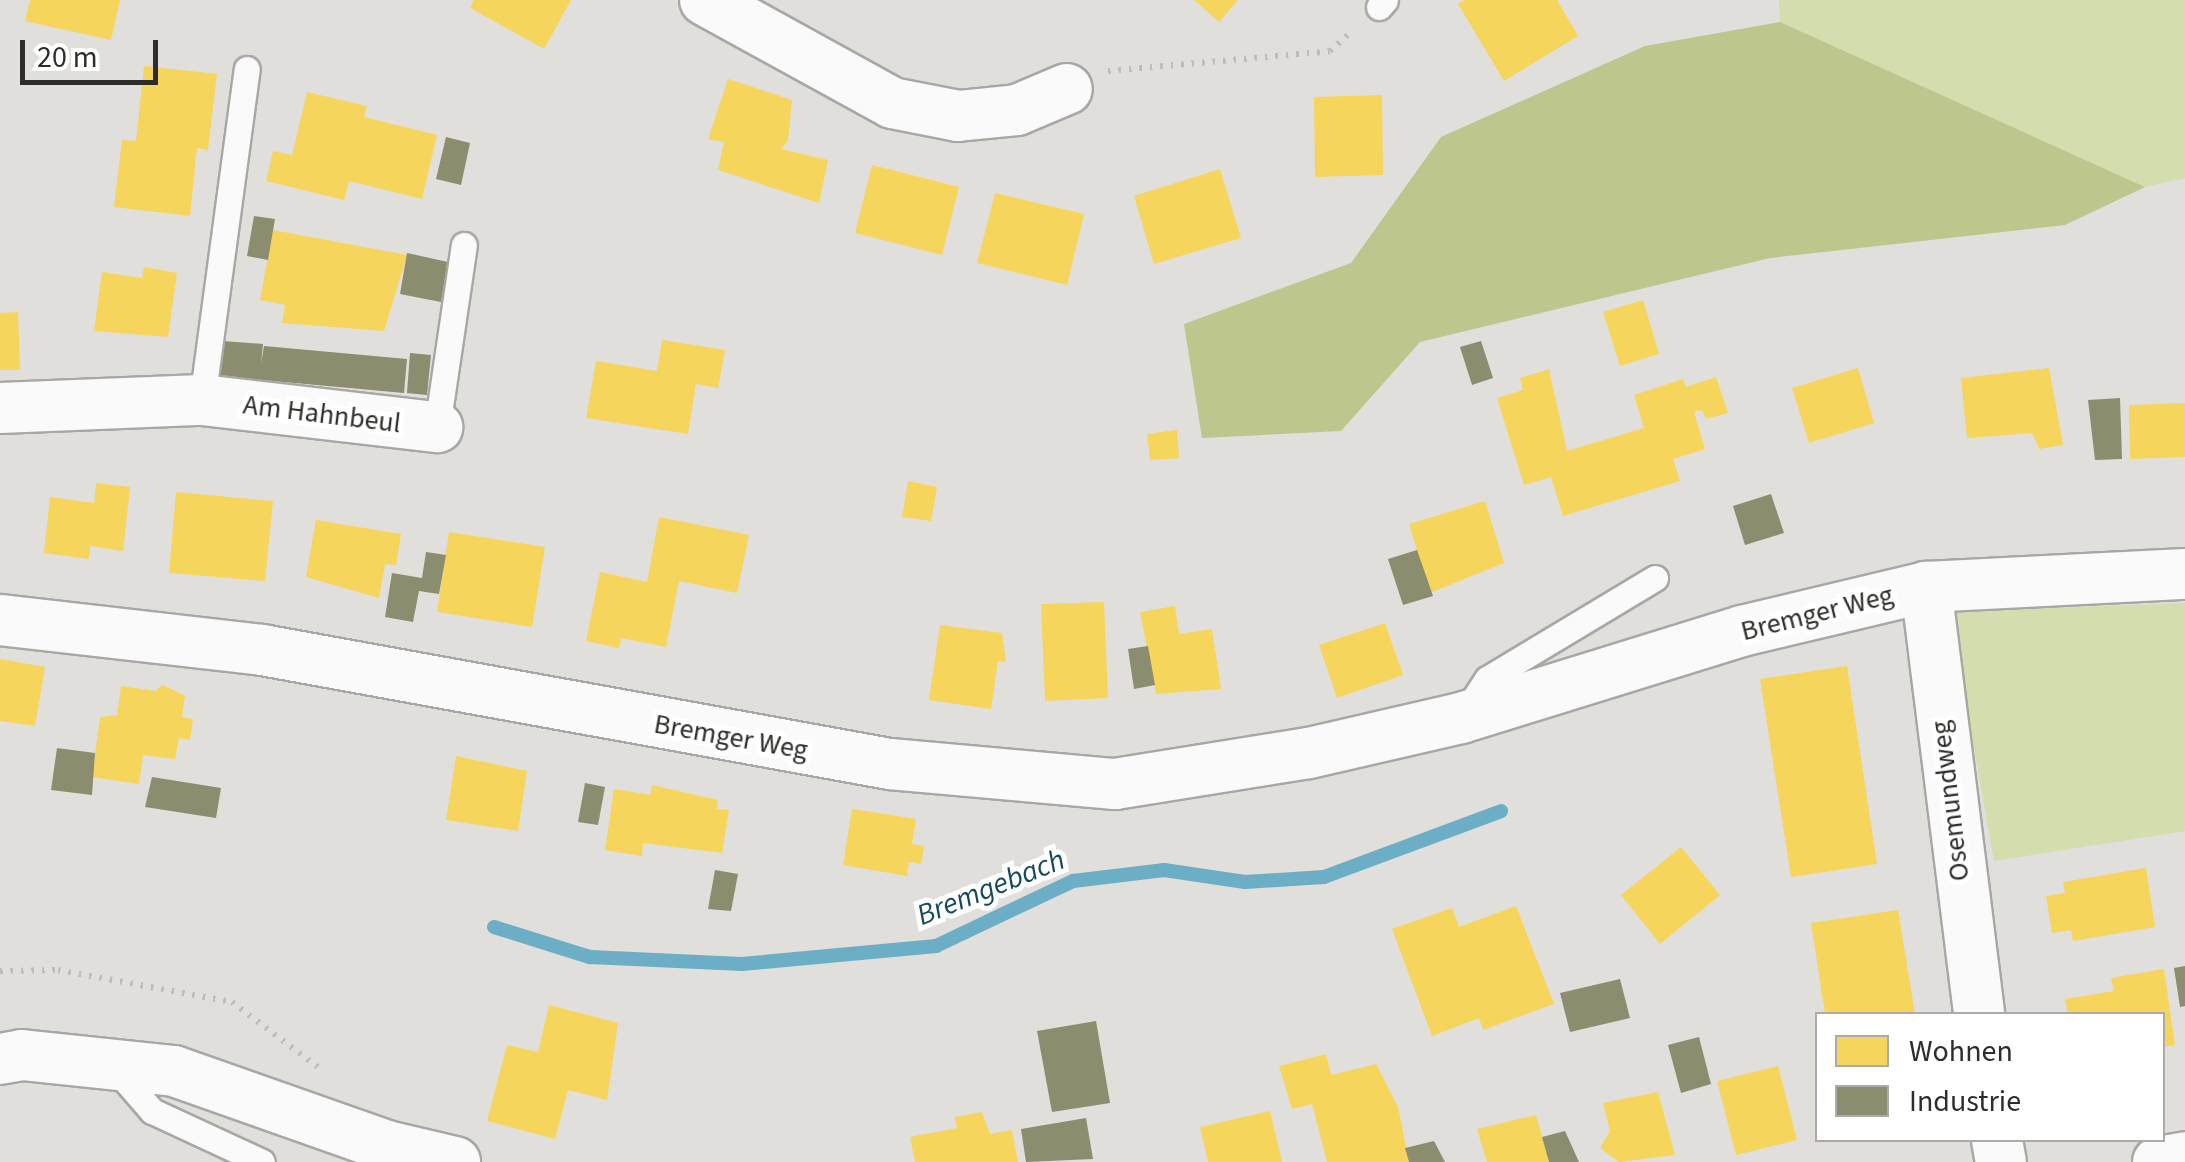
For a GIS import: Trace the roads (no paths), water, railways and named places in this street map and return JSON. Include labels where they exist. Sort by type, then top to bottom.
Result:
[{"type":"street","points":[[705,0],[892,103],[958,116],[1017,110],[1081,81]]},
{"type":"street","name":"Am Hahnbeul","points":[[0,408],[202,400],[436,427]]},
{"type":"street","name":"Bremger Weg","points":[[0,620],[262,650],[890,764],[1115,784],[1309,753],[1461,718],[1742,630],[1926,587],[2185,574]]},
{"type":"street","name":"Osemundweg","points":[[1926,587],[1979,1012]]},
{"type":"street","points":[[0,1059],[22,1055],[174,1071],[387,1146],[455,1162]]},
{"type":"street","points":[[2158,1162],[2185,1157]]},
{"type":"lane","name":"Am Hahnbeul","points":[[202,400],[247,69]]},
{"type":"lane","name":"Am Hahnbeul","points":[[436,427],[464,245]]},
{"type":"lane","points":[[1461,718],[1487,679],[1655,578]]},
{"type":"lane","points":[[110,1062],[152,1111],[262,1162]]},
{"type":"waterway","name":"Bremgebach","points":[[494,927],[590,957],[742,964],[936,946],[1073,881],[1164,870],[1245,882],[1324,877],[1501,811]]}]
